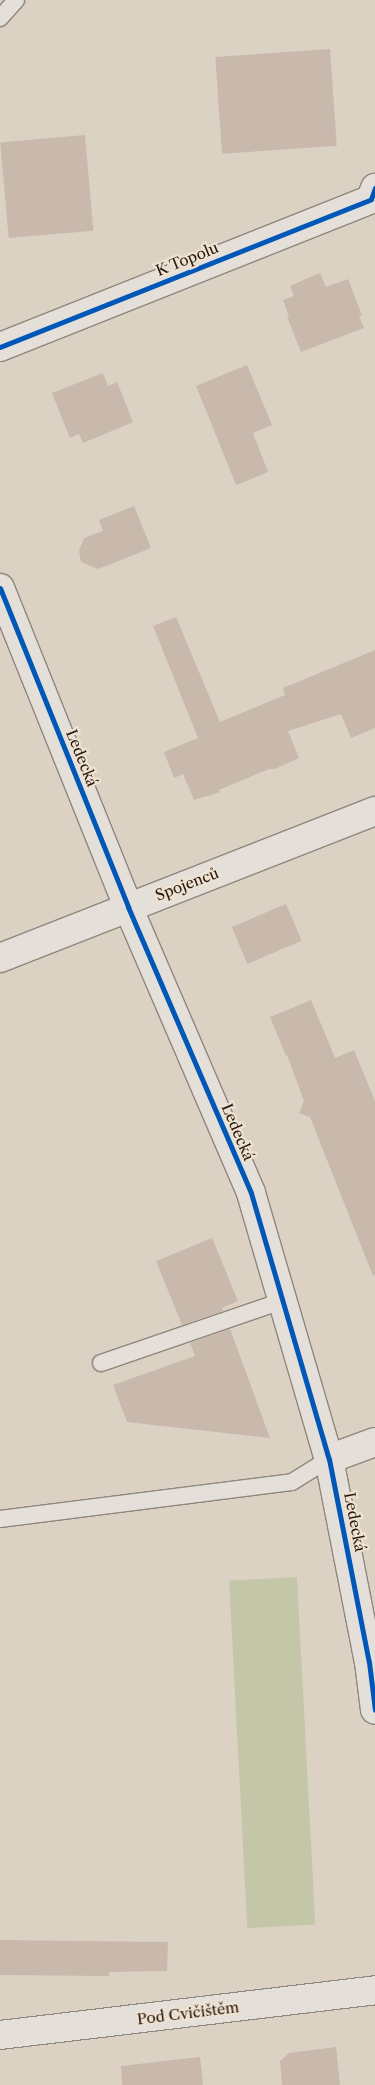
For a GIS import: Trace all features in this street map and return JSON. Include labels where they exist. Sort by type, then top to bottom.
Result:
[{"type":"street","name":"K Topolu","points":[[0,347],[371,200],[375,188]]},
{"type":"street","name":"Ledecká","points":[[0,588],[128,906],[250,1193],[329,1459],[369,1662],[375,1710]]},
{"type":"street","name":"Spojenců","points":[[0,958],[128,906],[375,811]]},
{"type":"street","points":[[329,1459],[375,1442]]},
{"type":"street","name":"Pod Cvičištěm","points":[[0,2035],[375,1990]]},
{"type":"lane","points":[[0,18],[16,0]]},
{"type":"lane","points":[[101,1363],[282,1301]]},
{"type":"lane","points":[[0,1519],[292,1482],[329,1459]]},
{"type":"green space","points":[[297,1577],[315,1925],[247,1928],[229,1581]]},
{"type":"building","points":[[330,49],[337,146],[222,154],[215,57]]},
{"type":"building","points":[[85,135],[93,231],[9,238],[0,142]]},
{"type":"building","points":[[320,273],[326,287],[348,279],[362,315],[359,316],[364,328],[301,352],[287,317],[289,316],[283,300],[294,296],[290,286]]},
{"type":"building","points":[[247,365],[272,425],[253,433],[268,472],[236,485],[196,386]]},
{"type":"building","points":[[103,373],[108,386],[117,382],[133,422],[83,443],[79,434],[70,438],[52,393]]},
{"type":"building","points":[[134,506],[151,548],[98,569],[81,562],[79,551],[84,538],[103,531],[99,520]]},
{"type":"building","points":[[176,617],[220,722],[285,695],[283,688],[375,650],[375,728],[351,738],[341,714],[288,731],[299,758],[219,790],[220,792],[194,800],[183,774],[174,778],[164,752],[198,738],[153,626]]},
{"type":"building","points":[[286,904],[302,941],[247,964],[232,927]]},
{"type":"building","points":[[311,1000],[335,1058],[354,1050],[375,1101],[375,1275],[373,1276],[310,1117],[299,1113],[304,1101],[287,1055],[270,1017]]},
{"type":"building","points":[[212,1238],[238,1301],[222,1308],[223,1311],[182,1325],[156,1261]]},
{"type":"building","points":[[230,1329],[270,1438],[127,1422],[113,1385],[195,1356],[190,1343]]},
{"type":"building","points":[[0,1940],[168,1942],[167,1971],[109,1972],[109,1976],[0,1975]]},
{"type":"building","points":[[336,2047],[340,2085],[282,2085],[280,2061],[289,2053]]},
{"type":"building","points":[[200,2057],[203,2085],[122,2085],[121,2066]]},
{"type":"cycle path","points":[[0,347],[371,199],[375,188]]},
{"type":"cycle path","points":[[0,588],[128,907],[251,1193],[329,1459],[369,1662],[375,1710]]}]
